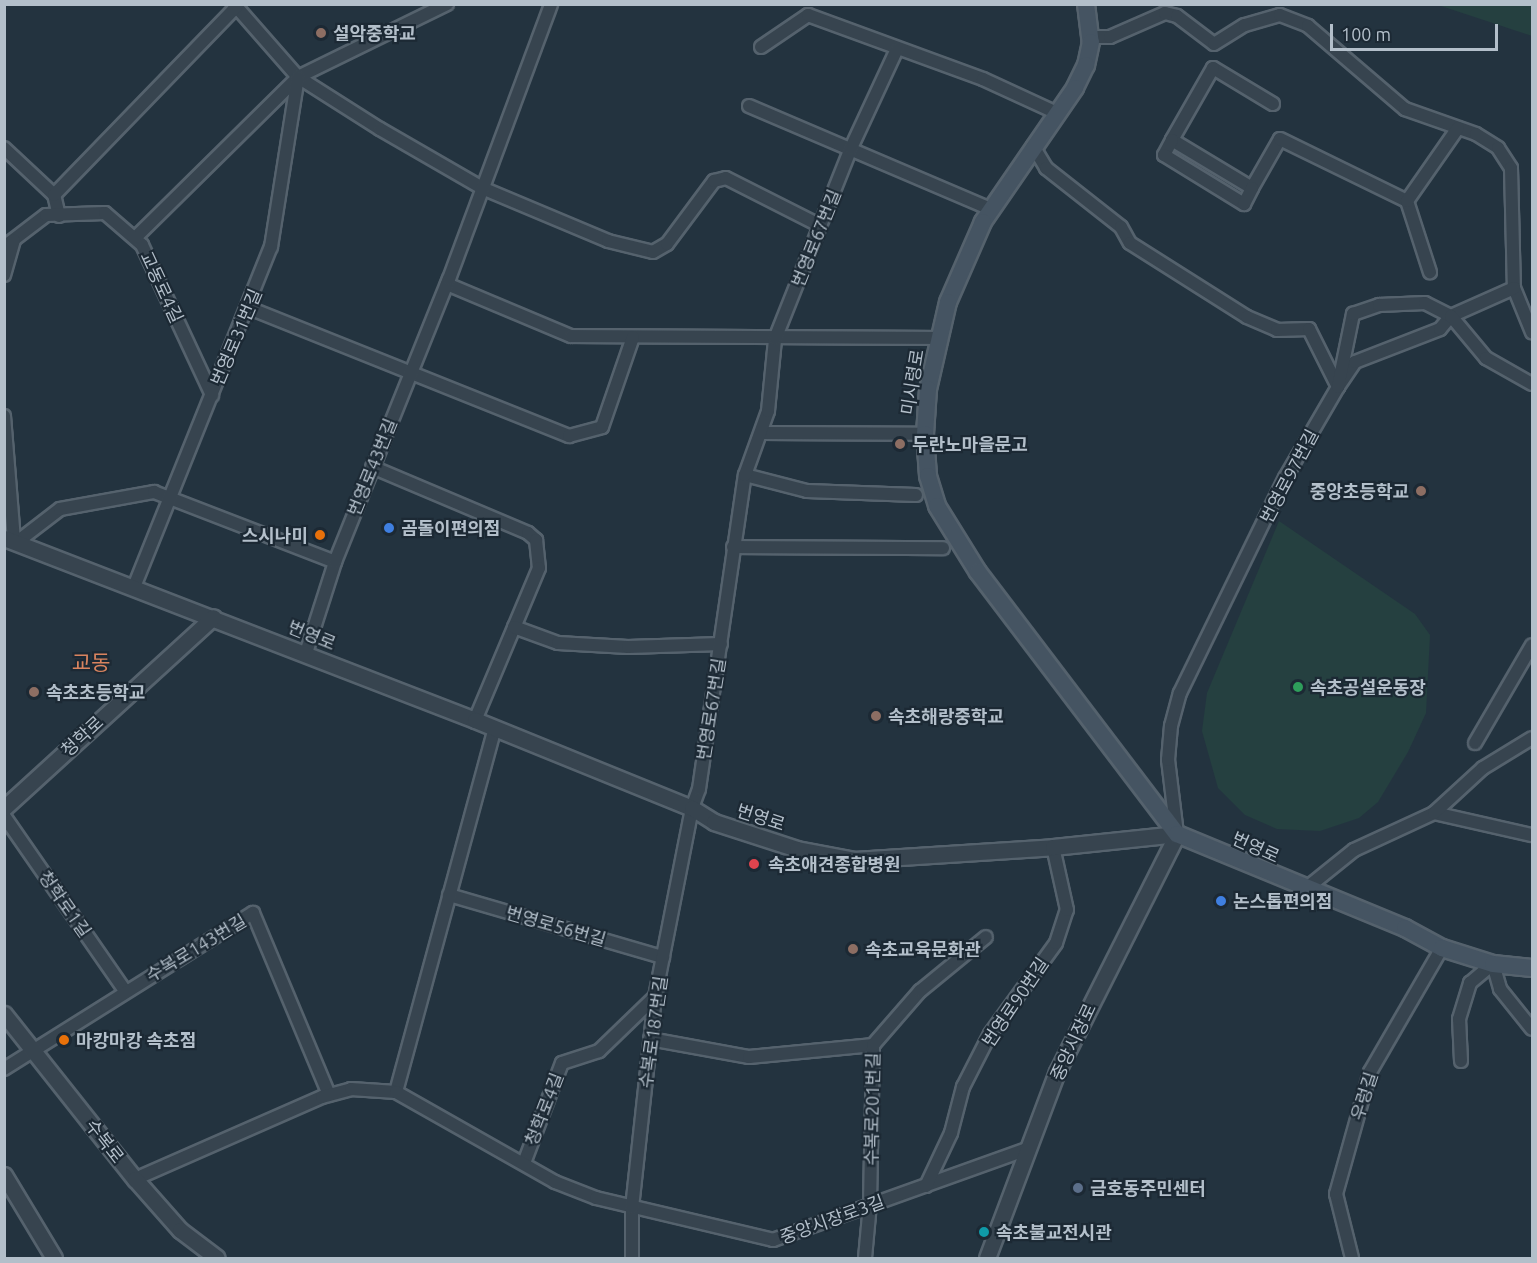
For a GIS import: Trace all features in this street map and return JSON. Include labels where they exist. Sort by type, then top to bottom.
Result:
[{"type":"main road","name":"미시령로","points":[[1086,4],[1091,37],[1086,65],[1057,113],[990,209],[961,265],[928,389],[925,434],[928,476],[937,506],[950,532],[1177,834]]},
{"type":"main road","name":"번영로","points":[[1177,834],[1287,882],[1308,887],[1442,948],[1493,964],[1533,968]]},
{"type":"street","points":[[135,238],[298,77],[447,4]]},
{"type":"street","name":"번영로43번길","points":[[306,653],[335,562],[447,284],[552,4]]},
{"type":"street","points":[[4,276],[9,243],[52,216],[54,195],[235,6],[298,77],[483,188],[608,241],[653,252],[667,244],[714,180],[726,178],[821,226]]},
{"type":"street","points":[[1091,37],[1110,37],[1165,13],[1177,16],[1214,44],[1245,25],[1280,15],[1308,26],[1405,108],[1458,128],[1498,148],[1511,168],[1514,288],[1533,333]]},
{"type":"street","points":[[761,47],[808,15],[831,21],[897,49],[983,79],[1057,113]]},
{"type":"street","name":"번영로67번길","points":[[692,808],[699,789],[745,475],[768,411],[775,339],[851,148],[897,49]]},
{"type":"street","points":[[1274,104],[1213,68],[1164,155],[1244,204],[1280,139],[1407,201],[1430,272]]},
{"type":"street","name":"번영로31번길","points":[[134,587],[168,495],[249,308],[271,247],[298,77]]},
{"type":"street","points":[[749,106],[990,209]]},
{"type":"street","points":[[1407,201],[1458,128]]},
{"type":"street","points":[[1172,140],[1252,188]]},
{"type":"street","points":[[1033,146],[1046,168],[1121,227],[1130,243],[1247,318],[1277,330],[1309,329],[1338,387],[1355,362],[1440,329],[1451,315],[1514,288]]},
{"type":"street","points":[[4,148],[54,195]]},
{"type":"street","name":"교동로4길","points":[[52,216],[105,213],[142,245],[212,395]]},
{"type":"street","points":[[447,284],[571,336],[775,339],[940,338]]},
{"type":"street","name":"번영로97번길","points":[[1177,834],[1168,759],[1171,726],[1180,693],[1285,478],[1338,387],[1353,314],[1379,305],[1425,303],[1451,315],[1486,358],[1533,384]]},
{"type":"street","points":[[249,308],[569,436],[602,427],[633,337]]},
{"type":"street","points":[[4,416],[12,540],[60,509],[154,492],[168,495],[335,562]]},
{"type":"street","points":[[761,433],[925,434]]},
{"type":"street","points":[[372,466],[528,533],[536,540],[539,568],[475,720]]},
{"type":"street","points":[[745,475],[807,491],[916,495]]},
{"type":"street","name":"번영로","points":[[12,540],[495,728],[692,808],[714,822],[797,849],[854,860],[1053,847],[1177,834]]},
{"type":"street","points":[[733,547],[944,548]]},
{"type":"street","name":"청학로","points":[[4,808],[213,617]]},
{"type":"street","points":[[514,627],[558,643],[628,647],[721,644]]},
{"type":"street","points":[[1475,742],[1533,645]]},
{"type":"street","points":[[396,1092],[495,728]]},
{"type":"street","points":[[1308,887],[1354,850],[1434,813],[1483,768],[1533,738]]},
{"type":"street","name":"수복로187번길","points":[[632,1258],[632,1208],[655,997],[692,808]]},
{"type":"street","points":[[1434,813],[1533,835]]},
{"type":"street","name":"청학로1길","points":[[4,816],[125,991]]},
{"type":"street","name":"중앙시장로","points":[[987,1258],[1027,1149],[1076,1032],[1177,834]]},
{"type":"street","name":"번영로90번길","points":[[926,1186],[951,1133],[963,1087],[990,1034],[1056,943],[1067,910],[1053,847]]},
{"type":"street","name":"번영로56번길","points":[[449,895],[663,957]]},
{"type":"street","name":"수복로143번길","points":[[4,1069],[125,991],[253,913],[329,1095]]},
{"type":"street","name":"수복로201번길","points":[[865,1258],[870,1204],[873,1045],[921,991],[986,937]]},
{"type":"street","name":"우렁길","points":[[1352,1258],[1336,1194],[1370,1072],[1442,948]]},
{"type":"street","points":[[1461,1061],[1459,1020],[1470,983],[1493,964],[1500,989],[1533,1029]]},
{"type":"street","name":"청학로4길","points":[[524,1163],[562,1064],[599,1052],[655,997]]},
{"type":"street","name":"수복로","points":[[4,1014],[135,1179],[180,1230],[217,1258]]},
{"type":"street","points":[[650,1039],[749,1057],[873,1045]]},
{"type":"street","points":[[135,1179],[329,1095],[351,1089],[396,1092],[524,1163]]},
{"type":"street","name":"중앙시장로3길","points":[[524,1163],[555,1182],[632,1208],[773,1240],[1027,1149]]},
{"type":"street","points":[[4,1175],[54,1258]]},
{"type":"green space","points":[[1438,5],[1532,5],[1532,36]]},
{"type":"green space","points":[[1279,521],[1415,614],[1430,635],[1426,713],[1408,752],[1378,802],[1359,818],[1320,831],[1277,829],[1245,815],[1218,788],[1202,731],[1207,693]]},
{"type":"place","name":"설악중학교","points":[[321,33]]},
{"type":"place","name":"두란노마을문고","points":[[900,444]]},
{"type":"place","name":"중앙초등학교","points":[[1421,491]]},
{"type":"place","name":"곰돌이편의점","points":[[389,528]]},
{"type":"place","name":"스시나미","points":[[320,535]]},
{"type":"place","name":"속초공설운동장","points":[[1298,687]]},
{"type":"place","name":"속초초등학교","points":[[34,692]]},
{"type":"place","name":"속초해랑중학교","points":[[876,716]]},
{"type":"place","name":"속초애견종합병원","points":[[754,864]]},
{"type":"place","name":"논스톱편의점","points":[[1221,901]]},
{"type":"place","name":"속초교육문화관","points":[[853,949]]},
{"type":"place","name":"마캉마캉 속초점","points":[[64,1040]]},
{"type":"place","name":"금호동주민센터","points":[[1078,1188]]},
{"type":"place","name":"속초불교전시관","points":[[984,1232]]},
{"type":"district","name":"교동","points":[[91,662]]}]
